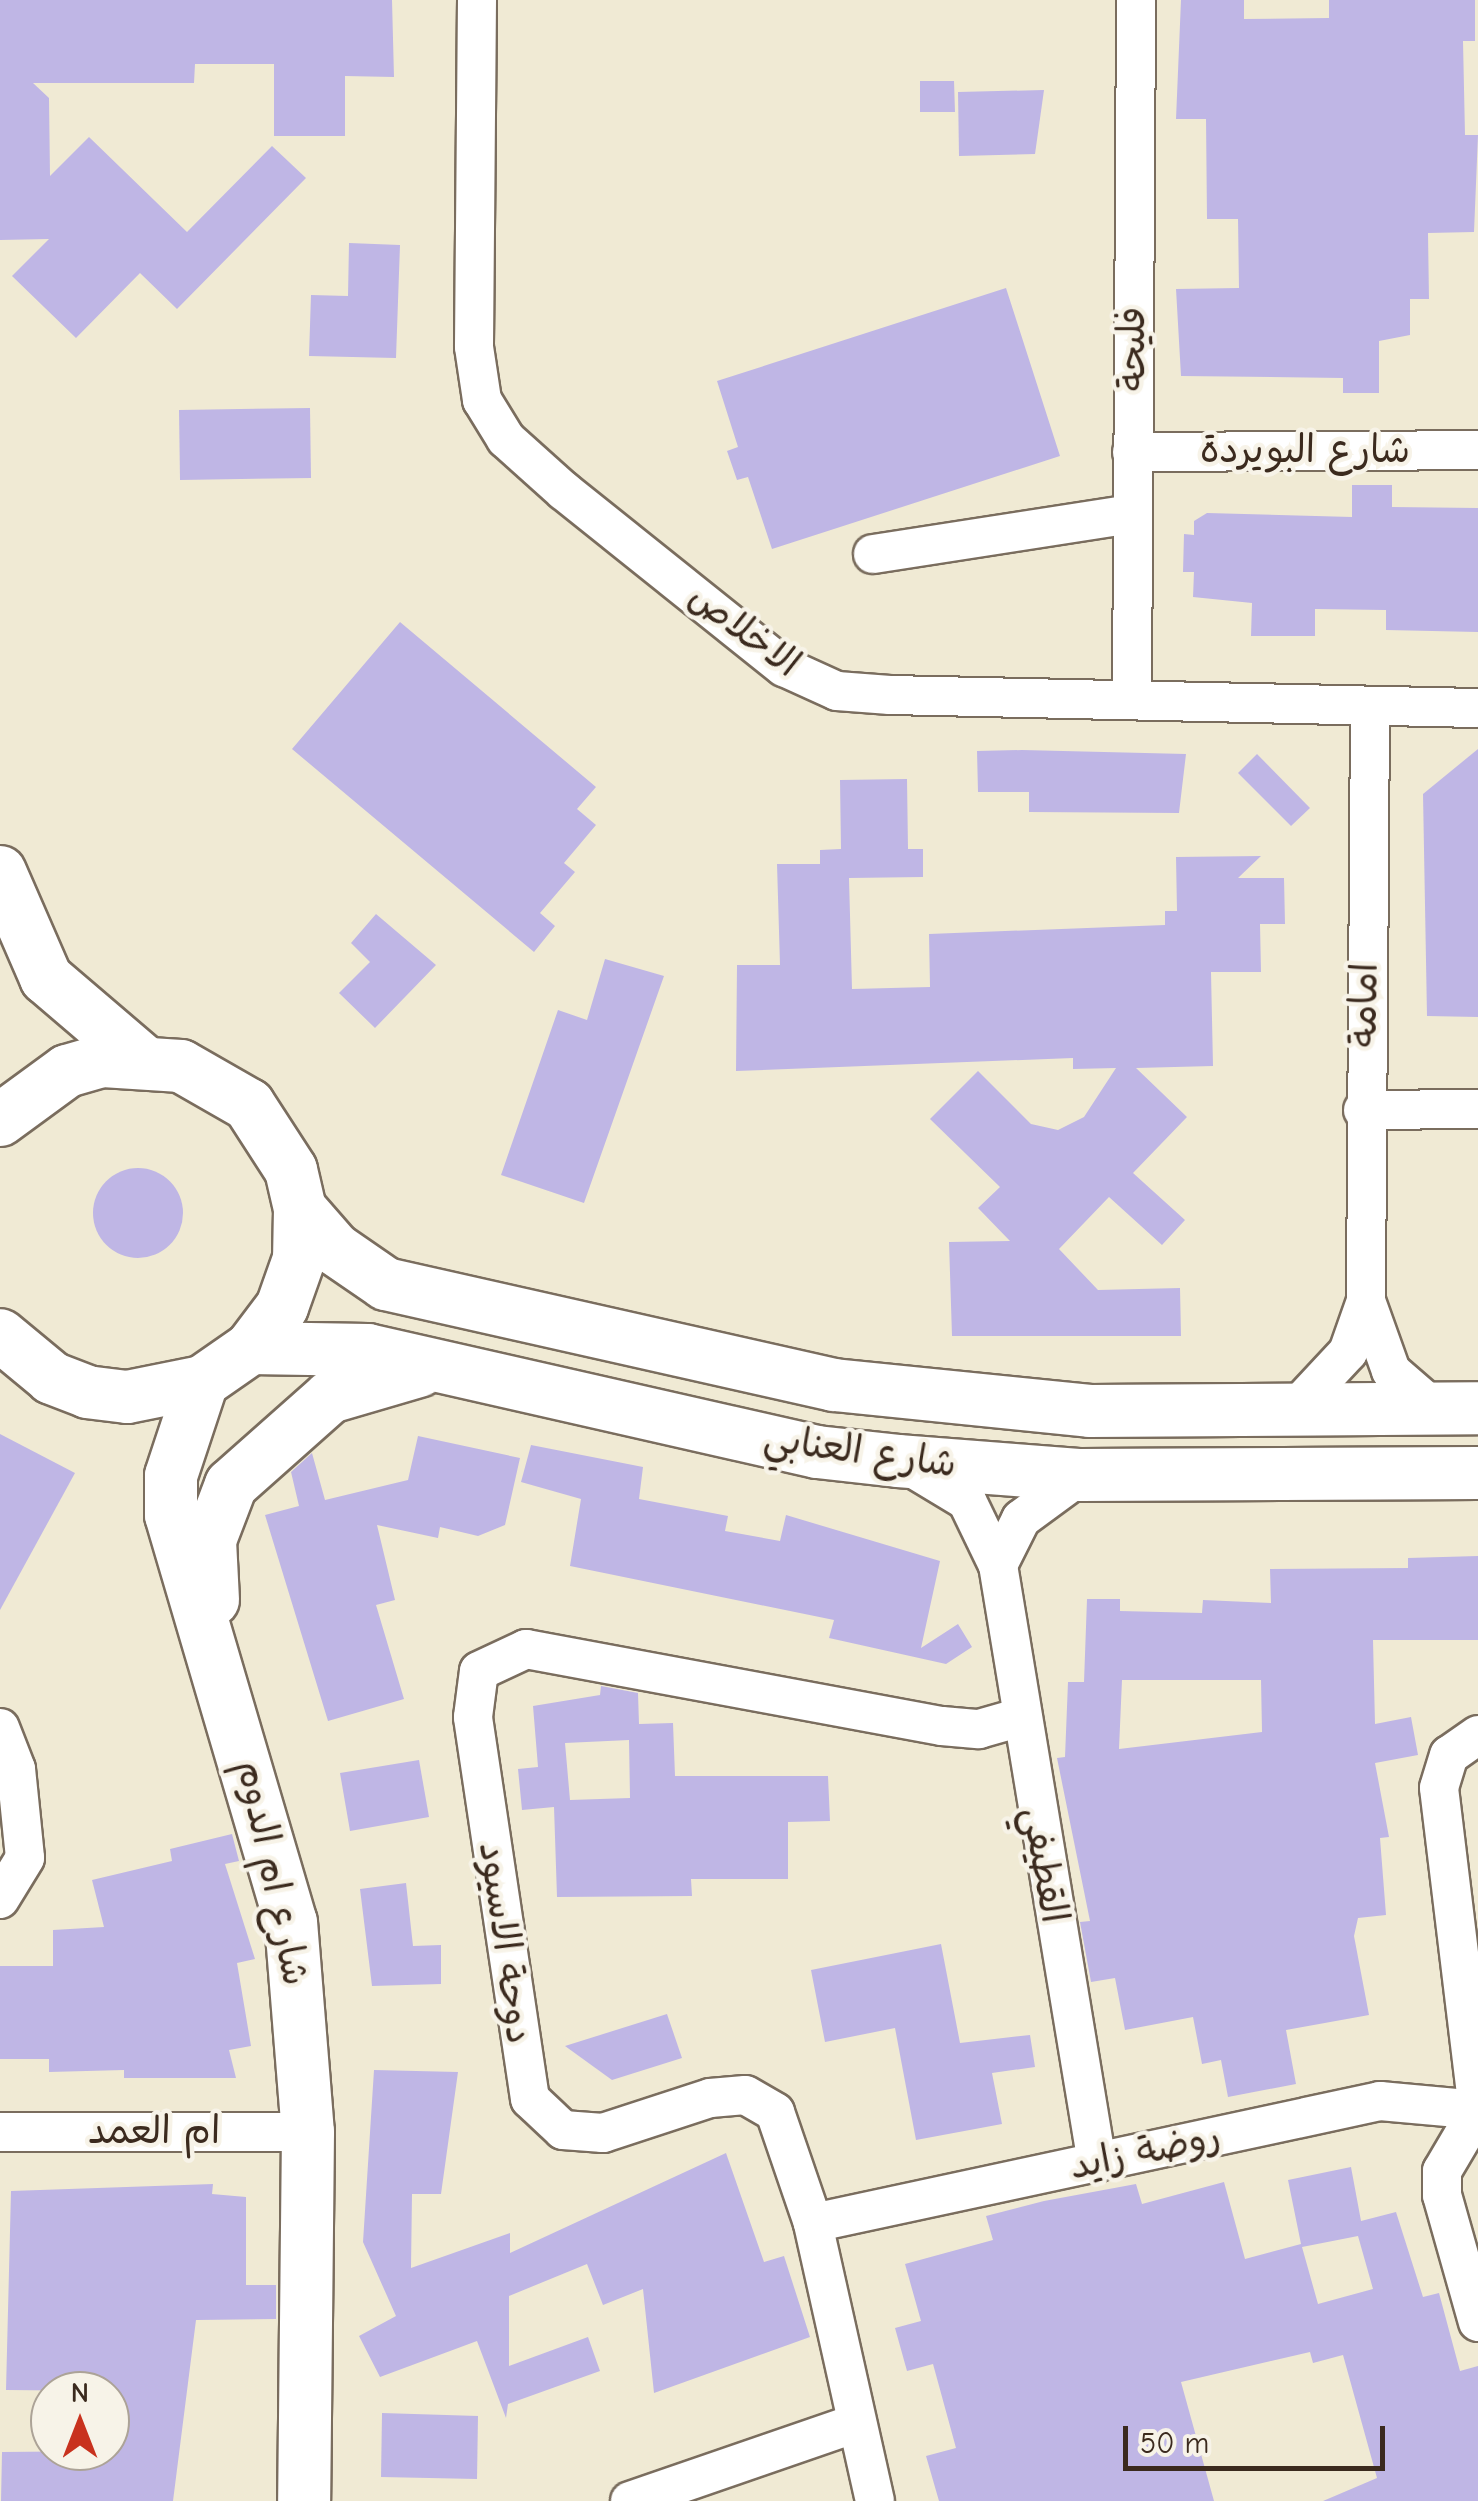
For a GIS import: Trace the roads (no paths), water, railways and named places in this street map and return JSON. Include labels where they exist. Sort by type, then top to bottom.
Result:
[{"type":"street","name":"الاخلاص","points":[[477,0],[474,347],[482,400],[506,439],[799,677],[890,696],[1478,708]]},
{"type":"street","name":"فليحة","points":[[1132,698],[1136,0]]},
{"type":"street","name":"شارع البويردة","points":[[1132,452],[1478,450]]},
{"type":"street","points":[[873,554],[1132,514]]},
{"type":"street","name":"امامة","points":[[1370,708],[1363,1110],[1366,1301],[1392,1372],[1457,1409]]},
{"type":"street","points":[[0,872],[46,978],[142,1059]]},
{"type":"street","points":[[0,1335],[52,1378],[88,1392],[126,1397],[202,1382],[252,1348],[282,1307],[299,1259],[300,1209],[291,1170],[249,1105],[199,1074],[142,1059],[66,1071],[1,1110]]},
{"type":"street","points":[[1363,1110],[1478,1109]]},
{"type":"street","name":"شارع العنابي","points":[[300,1209],[386,1284],[834,1386],[1090,1411],[1457,1409]]},
{"type":"street","name":"امامة","points":[[1293,1410],[1348,1352],[1366,1301]]},
{"type":"street","name":"شارع العنابي","points":[[252,1348],[368,1350],[898,1462],[1081,1476],[1478,1473]]},
{"type":"street","points":[[220,1656],[210,1540],[231,1485],[330,1396],[380,1376],[449,1368]]},
{"type":"street","name":"شارع ام الدوم","points":[[202,1382],[171,1476],[171,1515],[220,1656],[291,1922],[308,2132],[304,2501]]},
{"type":"street","name":"القطيفي","points":[[898,1462],[967,1501],[998,1566],[1018,1718],[1096,2163]]},
{"type":"street","points":[[998,1566],[1021,1519],[1081,1476]]},
{"type":"street","name":"دوحة الاسيود","points":[[875,2501],[854,2424],[814,2223],[775,2112],[745,2096],[602,2133],[563,2130],[530,2099],[473,1717],[479,1670],[526,1649],[942,1726],[979,1729],[1018,1718]]},
{"type":"street","points":[[0,1728],[16,1769],[25,1858],[0,1899]]},
{"type":"street","points":[[1478,1736],[1449,1755],[1439,1788],[1478,2110],[1442,2171],[1442,2195],[1478,2322]]},
{"type":"street","name":"روضة زايد","points":[[814,2223],[1380,2101],[1478,2110]]},
{"type":"street","name":"ام العمد","points":[[0,2132],[308,2132]]},
{"type":"street","points":[[630,2501],[854,2424]]}]
